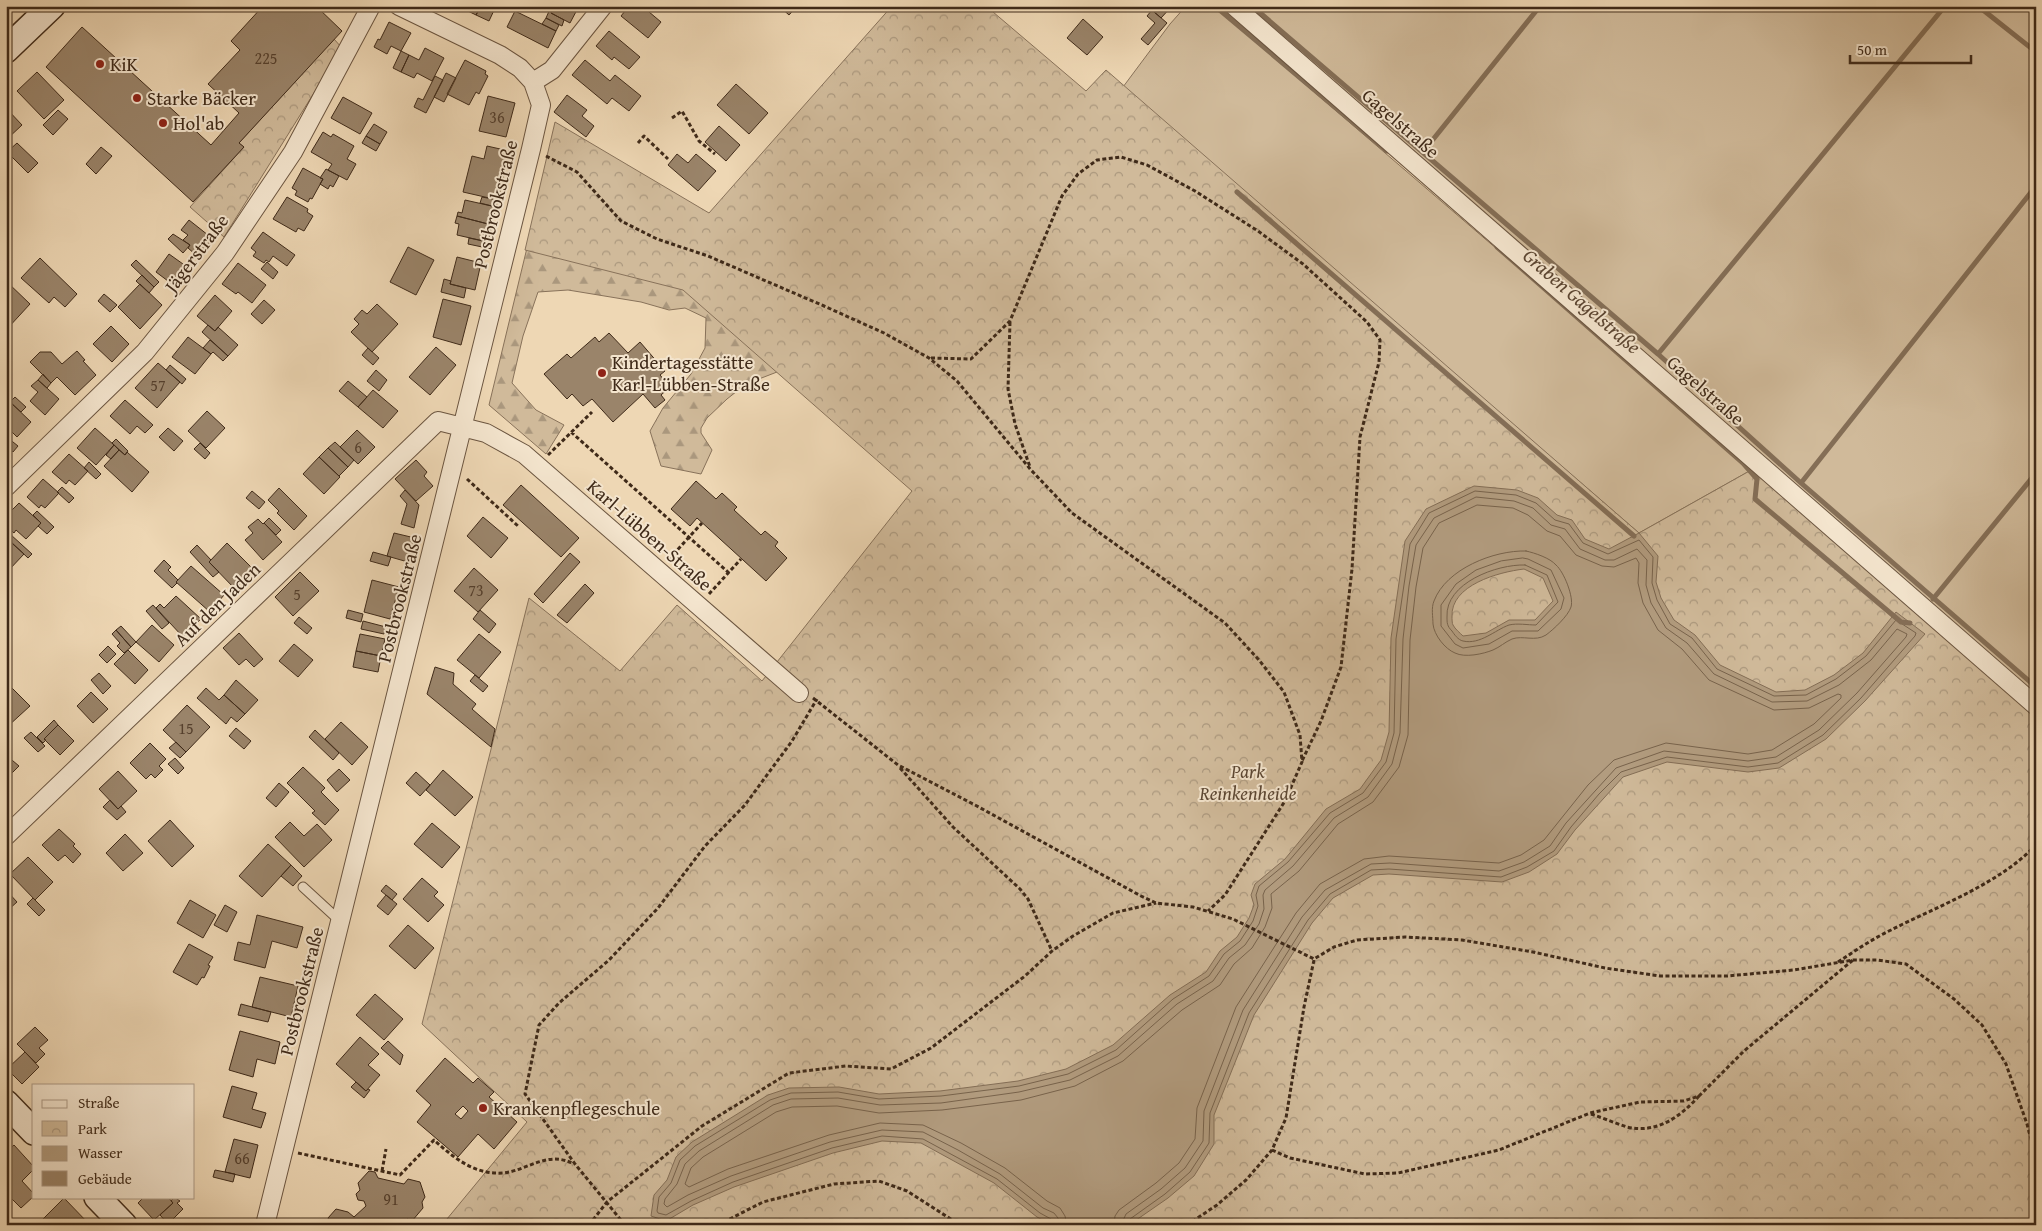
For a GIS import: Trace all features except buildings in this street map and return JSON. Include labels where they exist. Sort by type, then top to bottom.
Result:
[{"type":"street","points":[[6,50],[52,6]]},
{"type":"street","name":"Jägerstraße","points":[[6,487],[145,352],[225,253],[293,152],[371,6]]},
{"type":"street","points":[[398,6],[500,55],[520,68],[533,82],[552,70],[603,6]]},
{"type":"street","name":"Gagelstraße","points":[[1234,6],[2036,706]]},
{"type":"street","name":"Postbrookstraße","points":[[266,1225],[531,149],[541,105],[533,82]]},
{"type":"street","name":"Auf den Jaden","points":[[6,836],[438,421],[463,427]]},
{"type":"street","name":"Karl-Lübben-Straße","points":[[463,427],[486,433],[524,454],[538,465],[799,693]]},
{"type":"street","points":[[6,1104],[32,1130]]},
{"type":"street","points":[[98,1198],[124,1225]]},
{"type":"lane","points":[[303,887],[341,921]]},
{"type":"path","points":[[672,118],[682,111],[699,141],[715,154]]},
{"type":"path","points":[[638,143],[644,136],[668,159]]},
{"type":"path","points":[[531,149],[578,172],[621,221],[656,239],[708,256],[824,306],[884,333],[930,358],[956,381],[1031,470],[1072,513],[1225,623],[1260,660],[1284,692],[1300,735],[1302,762]]},
{"type":"path","points":[[1031,470],[1015,424],[1008,389],[1010,321],[1062,196],[1078,174],[1097,160],[1120,157],[1147,165],[1195,191],[1303,264],[1367,322],[1380,340],[1379,362],[1360,436],[1352,569],[1341,667],[1321,721],[1285,801],[1225,895],[1208,912]]},
{"type":"path","points":[[930,358],[971,359],[1010,321]]},
{"type":"path","points":[[538,465],[592,412]]},
{"type":"path","points":[[571,432],[729,572]]},
{"type":"path","points":[[453,467],[518,526]]},
{"type":"path","points":[[658,570],[702,523]]},
{"type":"path","points":[[699,605],[741,559]]},
{"type":"path","points":[[799,693],[817,700],[898,765],[953,828],[1020,890],[1031,906],[1052,951]]},
{"type":"path","points":[[625,1225],[575,1164],[525,1094],[539,1026],[559,1002],[609,960],[658,908],[705,846],[745,806],[792,741],[817,700]]},
{"type":"path","points":[[898,765],[1156,903]]},
{"type":"path","points":[[1835,963],[1889,931],[1948,903],[1987,881],[2028,853],[2036,845]]},
{"type":"path","points":[[589,1225],[608,1202],[702,1126],[789,1073],[846,1066],[891,1069],[931,1048],[1025,976],[1052,951],[1073,936],[1113,913],[1156,903],[1193,907],[1233,919],[1300,951],[1314,960]]},
{"type":"path","points":[[1187,1225],[1217,1205],[1246,1180],[1272,1150],[1286,1118],[1304,1007],[1314,960],[1334,947],[1357,940],[1405,937],[1462,940],[1534,952],[1605,968],[1660,976],[1727,976],[1794,970],[1853,960],[1878,960],[1906,964],[1954,999],[1982,1025],[2006,1064],[2027,1124],[2036,1158]]},
{"type":"path","points":[[1590,1113],[1628,1127],[1641,1128],[1660,1126],[1680,1115],[1744,1051],[1853,960]]},
{"type":"path","points":[[1272,1150],[1290,1158],[1365,1174],[1398,1173],[1499,1150],[1590,1113],[1640,1102],[1684,1101],[1699,1096]]},
{"type":"path","points":[[284,1150],[400,1175],[434,1140],[458,1162],[480,1170],[502,1173],[564,1158],[575,1164]]},
{"type":"path","points":[[382,1171],[386,1149]]},
{"type":"path","points":[[718,1225],[763,1202],[834,1184],[879,1181],[907,1190],[960,1225]]},
{"type":"green space","name":"Park Reinkenheide","points":[[892,6],[986,6],[1086,91],[1106,70],[1639,533],[1753,469],[2036,715],[2036,1225],[442,1225],[527,1122],[422,1024],[529,598],[620,671],[677,605],[762,681],[912,491],[683,290],[525,250],[555,122],[709,213]]},
{"type":"green space","points":[[1186,6],[1214,6],[1753,469],[1639,533],[1123,87],[1170,24]]},
{"type":"green space","points":[[1246,6],[2036,6],[2036,698]]},
{"type":"green space","points":[[334,39],[342,48],[224,237],[190,207],[244,147],[239,143]]},
{"type":"green space","points":[[556,128],[809,371],[777,372],[746,384],[707,418],[701,428],[701,433],[712,450],[701,474],[661,466],[650,431],[663,408],[691,374],[705,348],[706,318],[685,308],[669,310],[641,302],[568,290],[538,292],[523,336],[512,383],[536,410],[564,425],[546,454],[489,405]]},
{"type":"water","points":[[1474,486],[1517,490],[1538,498],[1557,515],[1572,520],[1585,539],[1609,549],[1639,533],[1658,556],[1656,582],[1661,598],[1674,620],[1695,635],[1720,665],[1776,692],[1805,690],[1834,675],[1863,653],[1896,612],[1925,634],[1865,701],[1826,739],[1779,768],[1748,772],[1667,762],[1623,777],[1575,830],[1557,854],[1529,872],[1502,882],[1389,874],[1373,875],[1333,898],[1312,923],[1254,1015],[1214,1115],[1214,1144],[1194,1176],[1168,1198],[1129,1225],[1052,1225],[1037,1217],[994,1183],[921,1143],[882,1141],[833,1153],[734,1187],[693,1205],[666,1221],[651,1216],[654,1195],[667,1180],[676,1157],[692,1142],[768,1095],[789,1088],[839,1087],[879,1094],[940,1091],[1018,1081],[1066,1069],[1113,1045],[1170,995],[1206,972],[1220,951],[1237,937],[1249,918],[1254,905],[1251,895],[1255,884],[1285,859],[1326,809],[1360,789],[1381,760],[1389,732],[1391,638],[1405,541],[1426,509]],"holes":[[[1524,569],[1543,578],[1553,601],[1535,620],[1509,620],[1486,633],[1463,636],[1453,624],[1453,606],[1459,596],[1478,582],[1502,573]]]},
{"type":"waterway","name":"Graben Gagelstraße","points":[[1215,6],[1387,151]]},
{"type":"waterway","points":[[1252,6],[1658,354],[1801,483],[2036,687]]},
{"type":"waterway","points":[[1423,152],[1540,6]]},
{"type":"waterway","points":[[1658,354],[1945,6]]},
{"type":"waterway","points":[[1978,6],[2036,52]]},
{"type":"waterway","points":[[1801,483],[2036,186]]},
{"type":"waterway","points":[[1237,192],[1634,536]]},
{"type":"waterway","name":"Graben Gagelstraße","points":[[1497,247],[1743,463],[1757,479],[1755,499],[1901,622],[1910,623]]},
{"type":"waterway","points":[[1933,599],[2036,473]]},
{"type":"place","name":"KiK","points":[[100,64]]},
{"type":"place","name":"Starke Bäcker","points":[[137,98]]},
{"type":"place","name":"Hol'ab","points":[[163,123]]},
{"type":"place","name":"Kindertagesstätte Karl-Lübben-Straße","points":[[602,373]]},
{"type":"place","name":"Krankenpflegeschule","points":[[483,1108]]}]
